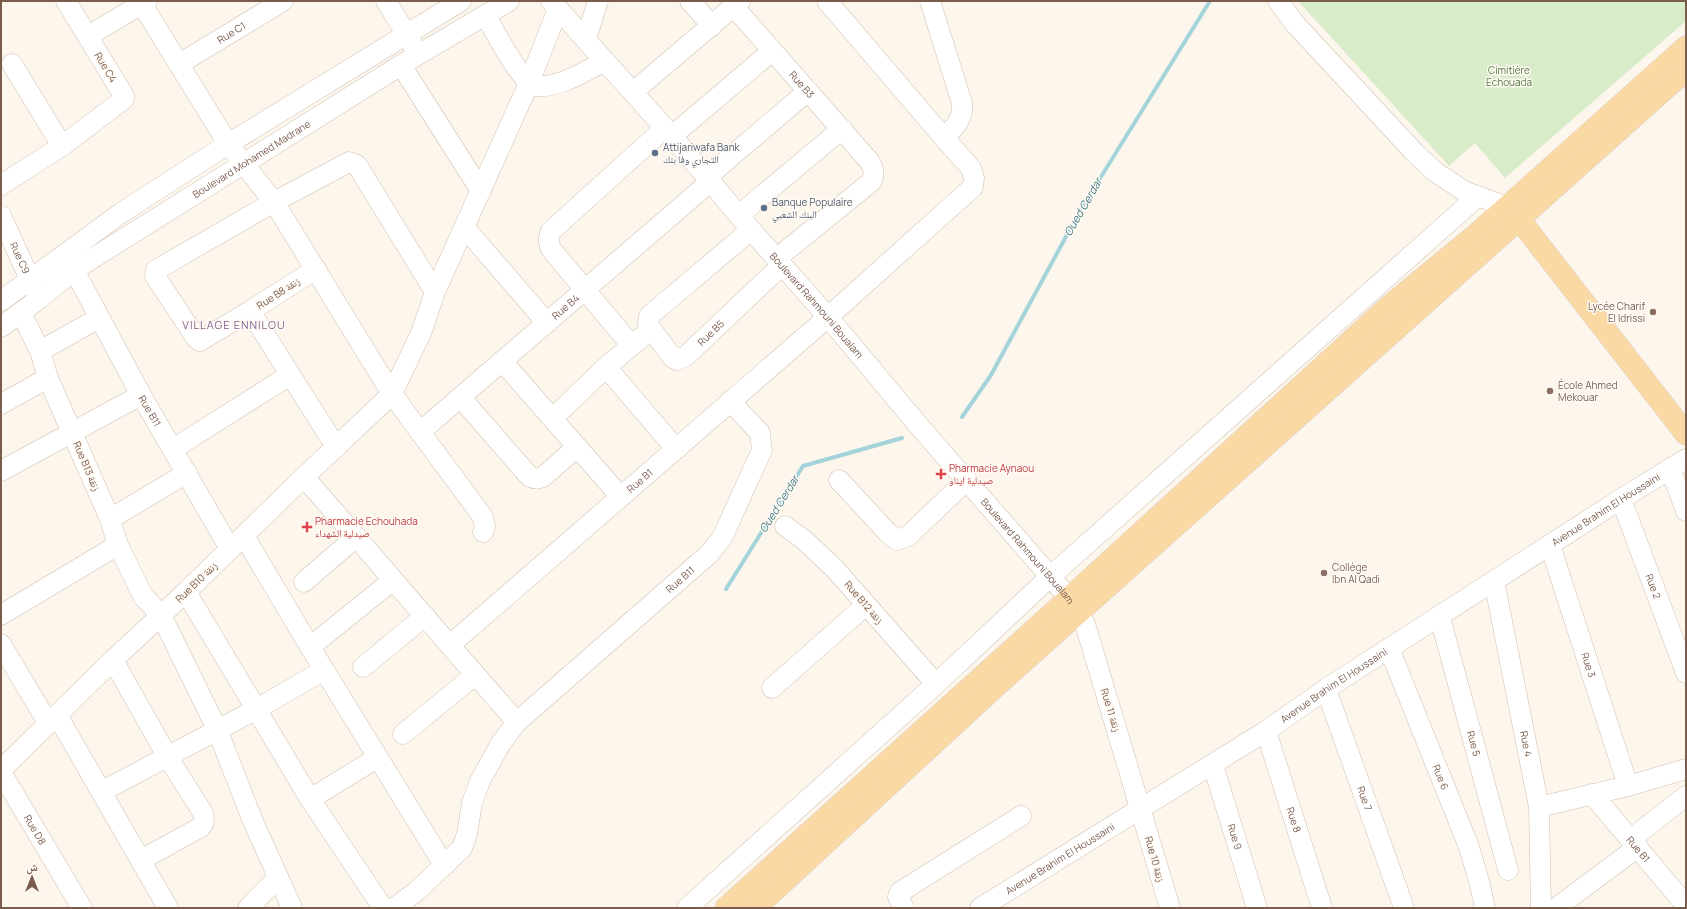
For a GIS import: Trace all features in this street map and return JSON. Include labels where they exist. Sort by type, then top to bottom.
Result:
[{"type":"main road","points":[[726,908],[1074,605],[1401,325],[1513,213],[1686,47]]},
{"type":"main road","points":[[755,908],[997,685],[1074,605],[1386,309],[1513,213],[1686,70]]},
{"type":"main road","points":[[1513,213],[1686,434]]},
{"type":"street","name":"Rue C4","points":[[62,146],[122,102],[125,98],[66,1]]},
{"type":"street","name":"Rue C1","points":[[179,64],[283,1]]},
{"type":"street","points":[[386,1],[419,55]]},
{"type":"street","points":[[1,301],[121,213],[228,144],[461,1]]},
{"type":"street","name":"Boulevard Mohamed Madrane","points":[[1,327],[39,299],[74,270],[401,65],[509,1]]},
{"type":"street","points":[[586,39],[598,1]]},
{"type":"street","points":[[690,1],[712,26]]},
{"type":"street","points":[[827,1],[944,138],[962,116],[962,103],[930,1]]},
{"type":"street","points":[[1278,1],[1296,25],[1415,153],[1434,171],[1464,191],[1513,213]]},
{"type":"street","points":[[88,36],[143,2],[228,144],[274,202],[392,394],[483,517],[485,527],[483,532]]},
{"type":"street","points":[[633,92],[737,4]]},
{"type":"street","name":"Rue B3","points":[[737,4],[772,50],[842,129],[870,162],[874,169],[874,176],[871,182],[779,261]]},
{"type":"street","points":[[392,394],[421,333],[435,292],[529,83],[555,5]]},
{"type":"street","name":"Boulevard Rahmouni Boualam","points":[[555,5],[709,179],[920,426],[1051,576],[1074,605]]},
{"type":"street","points":[[485,15],[513,62],[529,83],[536,86],[562,82],[605,61]]},
{"type":"street","points":[[632,345],[586,288],[551,249],[548,243],[551,231],[668,132],[772,50]]},
{"type":"street","points":[[1,185],[62,146],[12,64]]},
{"type":"street","points":[[401,65],[481,191]]},
{"type":"street","name":"Rue B4","points":[[420,432],[547,323],[808,91]]},
{"type":"street","points":[[553,418],[632,345],[650,323],[745,222],[842,129]]},
{"type":"street","name":"Rue B1","points":[[450,645],[828,317],[973,187],[974,178],[971,168],[944,138]]},
{"type":"street","points":[[274,202],[346,164],[353,163],[357,165],[435,292]]},
{"type":"street","points":[[687,908],[936,684],[1051,576],[1369,291],[1477,197]]},
{"type":"street","name":"Rue B8 زنقة","points":[[274,202],[156,270],[156,278],[196,338],[200,341],[316,269]]},
{"type":"street","name":"Rue C9","points":[[1,216],[39,299]]},
{"type":"street","points":[[465,228],[547,323]]},
{"type":"street","name":"Rue B5","points":[[650,323],[673,358],[678,360],[681,359],[686,356],[779,261]]},
{"type":"street","name":"Rue B11","points":[[74,270],[141,395],[187,473],[310,647],[444,865]]},
{"type":"street","points":[[1369,291],[1401,325]]},
{"type":"street","points":[[250,311],[336,447]]},
{"type":"street","name":"Rue B13 زنقة","points":[[21,312],[40,351],[48,378],[110,519],[118,545],[143,596],[162,615],[216,729],[252,819],[292,908]]},
{"type":"street","points":[[40,351],[99,318]]},
{"type":"street","points":[[502,361],[620,496]]},
{"type":"street","points":[[606,368],[676,449]]},
{"type":"street","points":[[173,449],[290,375]]},
{"type":"street","points":[[1,404],[48,378]]},
{"type":"street","name":"Rue B10 زنقة","points":[[1,771],[113,660],[162,615],[392,394]]},
{"type":"street","points":[[1,471],[141,395]]},
{"type":"street","points":[[461,398],[530,476],[535,479],[540,479],[544,476],[577,447]]},
{"type":"street","name":"Rue B11","points":[[394,908],[417,891],[462,848],[467,834],[472,803],[480,781],[501,743],[517,722],[709,554],[722,538],[746,501],[762,450],[760,433],[730,401]]},
{"type":"street","points":[[1678,464],[1686,511]]},
{"type":"street","name":"Avenue Brahim El Houssaini","points":[[991,905],[1266,731],[1326,689],[1621,499],[1678,464]]},
{"type":"street","points":[[110,519],[187,473]]},
{"type":"street","points":[[304,477],[392,581],[425,616],[517,722]]},
{"type":"street","points":[[839,480],[888,533],[897,540],[908,536],[967,480]]},
{"type":"street","name":"Rue 2","points":[[1621,499],[1686,673]]},
{"type":"street","name":"Rue B12 زنقة","points":[[785,526],[803,539],[834,568],[936,684]]},
{"type":"street","points":[[304,582],[356,537]]},
{"type":"street","points":[[1,615],[118,545]]},
{"type":"street","name":"Rue 3","points":[[1550,545],[1628,786]]},
{"type":"street","points":[[310,647],[392,581]]},
{"type":"street","name":"Rue 4","points":[[1494,581],[1539,807],[1541,908]]},
{"type":"street","points":[[186,592],[310,799],[383,908]]},
{"type":"street","points":[[772,688],[866,604]]},
{"type":"street","name":"Rue 11 زنقة","points":[[1074,605],[1085,624],[1141,810]]},
{"type":"street","points":[[363,668],[425,616]]},
{"type":"street","name":"Rue 5","points":[[1440,617],[1508,870]]},
{"type":"street","points":[[1,644],[101,792],[168,908]]},
{"type":"street","name":"Rue 6","points":[[1390,648],[1469,847],[1485,908]]},
{"type":"street","points":[[113,660],[167,756],[204,813],[204,824],[201,827],[141,860]]},
{"type":"street","points":[[101,792],[216,729],[256,710],[324,670]]},
{"type":"street","points":[[403,734],[475,675]]},
{"type":"street","name":"Rue 7","points":[[1326,689],[1404,908]]},
{"type":"street","name":"Rue 8","points":[[1266,731],[1322,908]]},
{"type":"street","points":[[310,799],[377,758]]},
{"type":"street","name":"Rue 9","points":[[1213,765],[1257,908]]},
{"type":"street","points":[[1539,807],[1628,786],[1686,769]]},
{"type":"street","name":"Rue D8","points":[[1,771],[82,908]]},
{"type":"street","name":"Rue B1","points":[[1592,794],[1683,904]]},
{"type":"street","points":[[1556,908],[1634,843],[1686,796]]},
{"type":"street","name":"Rue 10 زنقة","points":[[1141,810],[1170,908]]},
{"type":"street","points":[[904,908],[898,897],[900,892],[1022,816]]},
{"type":"street","points":[[248,908],[278,878]]},
{"type":"green space","name":"Cimitière Echouada","points":[[1298,1],[1686,1],[1686,21],[1505,178],[1475,143],[1449,166]]},
{"type":"waterway","name":"Oued Cerdar","points":[[962,417],[991,375],[1081,209],[1210,1]]},
{"type":"waterway","name":"Oued Cerdar","points":[[726,589],[803,466],[902,438]]},
{"type":"place","name":"Attijariwafa Bank التجاري وفا بنك","points":[[655,153]]},
{"type":"place","name":"Banque Populaire البنك الشعبي","points":[[764,208]]},
{"type":"place","name":"Lycée Charif El Idrissi","points":[[1653,312]]},
{"type":"place","name":"École Ahmed Mekouar","points":[[1550,391]]},
{"type":"place","name":"Pharmacie Aynaou صيدلية ايناو","points":[[941,474]]},
{"type":"place","name":"Pharmacie Echouhada صيدلية الشهداء","points":[[307,527]]},
{"type":"place","name":"Collège Ibn Al Qadi","points":[[1324,573]]},
{"type":"district","name":"VILLAGE ENNILOU","points":[[234,325]]}]
